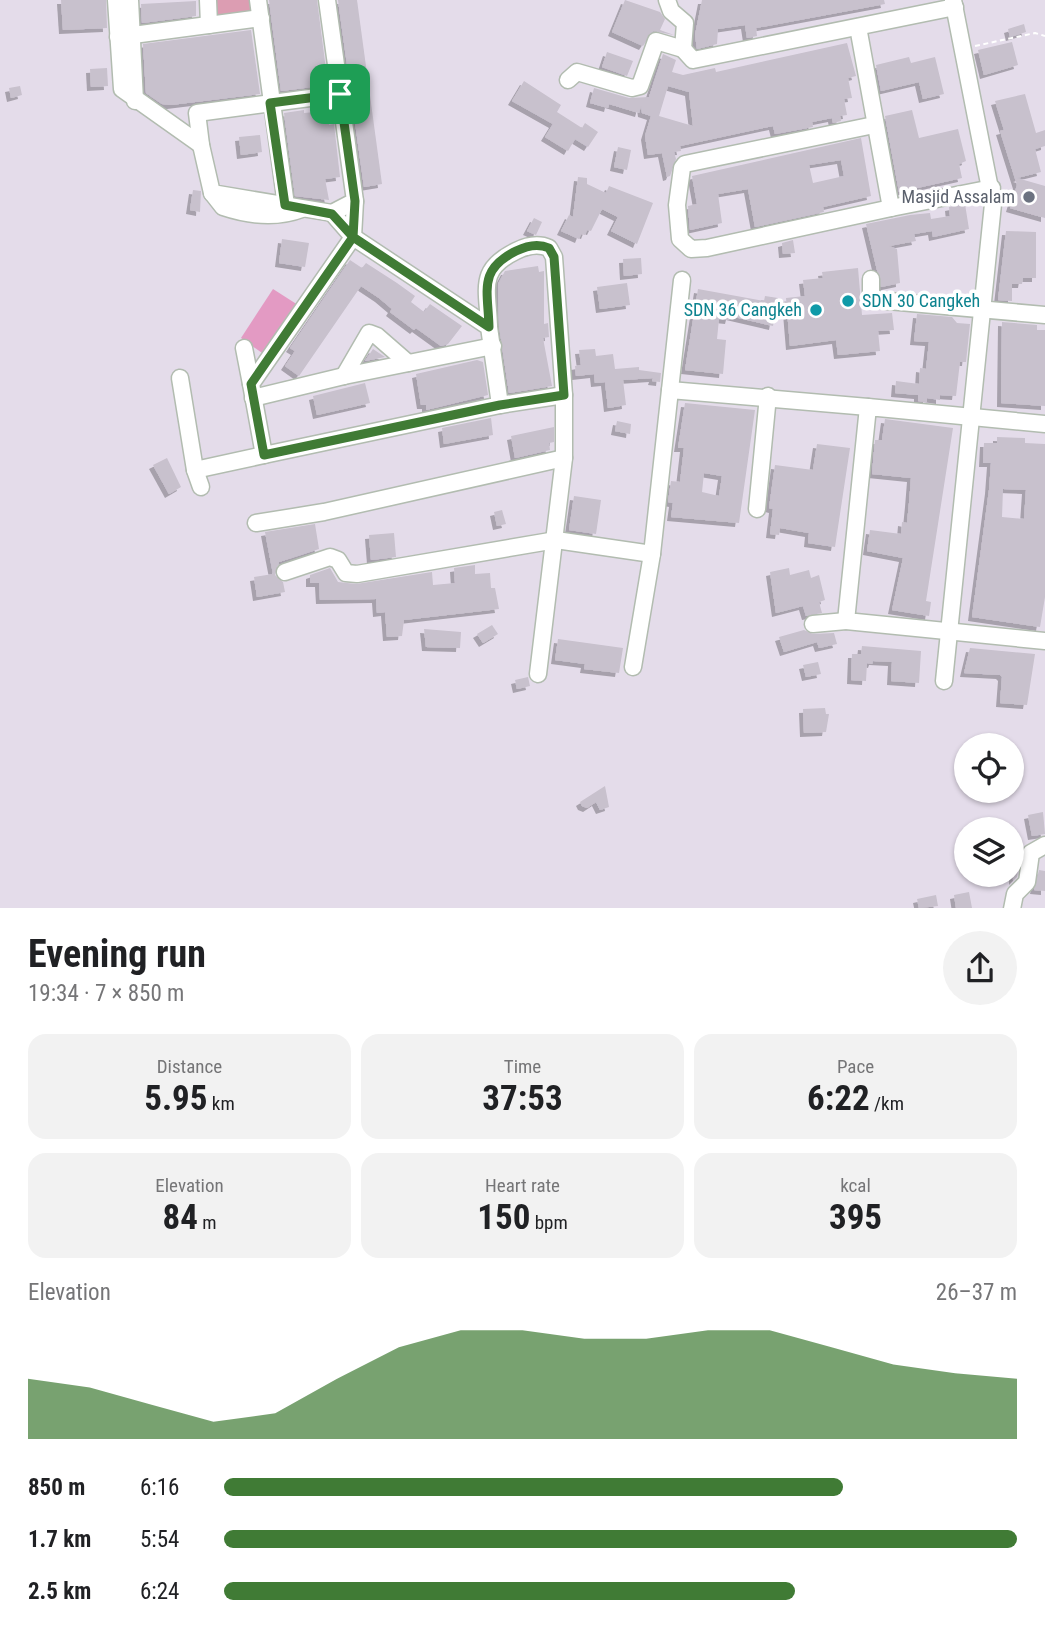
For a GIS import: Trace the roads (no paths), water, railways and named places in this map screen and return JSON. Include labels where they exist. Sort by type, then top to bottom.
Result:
[{"type":"street","points":[[116,0],[125,36],[135,101],[201,145]]},
{"type":"street","points":[[125,36],[130,0]]},
{"type":"street","points":[[208,0],[209,25]]},
{"type":"street","points":[[258,0],[285,205]]},
{"type":"street","points":[[252,391],[353,237],[355,201],[327,0]]},
{"type":"street","points":[[667,0],[671,11],[685,23],[682,49]]},
{"type":"street","points":[[568,80],[577,72],[637,88],[642,83],[656,41],[660,40],[682,49],[693,60],[858,27],[954,3],[993,204],[974,416],[944,681]]},
{"type":"street","points":[[125,36],[261,18]]},
{"type":"street","points":[[858,27],[891,208]]},
{"type":"street","points":[[160,117],[340,94]]},
{"type":"street","points":[[197,113],[212,192],[223,207],[280,217],[302,209]]},
{"type":"street","points":[[874,125],[685,164],[682,168],[677,205],[680,239],[691,249],[707,248],[992,188]]},
{"type":"street","points":[[212,192],[332,214],[353,237],[489,327]]},
{"type":"street","points":[[332,214],[355,201]]},
{"type":"street","points":[[500,405],[489,327],[487,278],[493,265],[519,250],[538,245],[549,248],[554,257],[564,395],[564,458],[538,674]]},
{"type":"street","points":[[871,279],[872,295],[877,300],[1045,315]]},
{"type":"street","points":[[634,667],[652,554],[682,280]]},
{"type":"street","points":[[344,376],[369,333],[377,336],[408,363]]},
{"type":"street","points":[[252,391],[344,376],[493,346]]},
{"type":"street","points":[[244,348],[264,455]]},
{"type":"street","points":[[180,378],[194,470],[201,487]]},
{"type":"street","points":[[670,390],[768,396],[1045,424]]},
{"type":"street","points":[[194,470],[500,405],[564,395]]},
{"type":"street","points":[[757,509],[768,396]]},
{"type":"street","points":[[846,621],[868,407]]},
{"type":"street","points":[[256,523],[324,512],[564,458]]},
{"type":"street","points":[[285,572],[330,557],[350,574],[556,540],[652,554]]},
{"type":"street","points":[[813,624],[846,621],[1045,640]]},
{"type":"street","points":[[1012,908],[1015,894],[1027,882],[1031,853],[1045,845]]},
{"type":"place","name":"Masjid Assalam","points":[[1029,197]]},
{"type":"place","name":"SDN 30 Cangkeh","points":[[848,301]]},
{"type":"place","name":"SDN 36 Cangkeh","points":[[816,310]]}]
